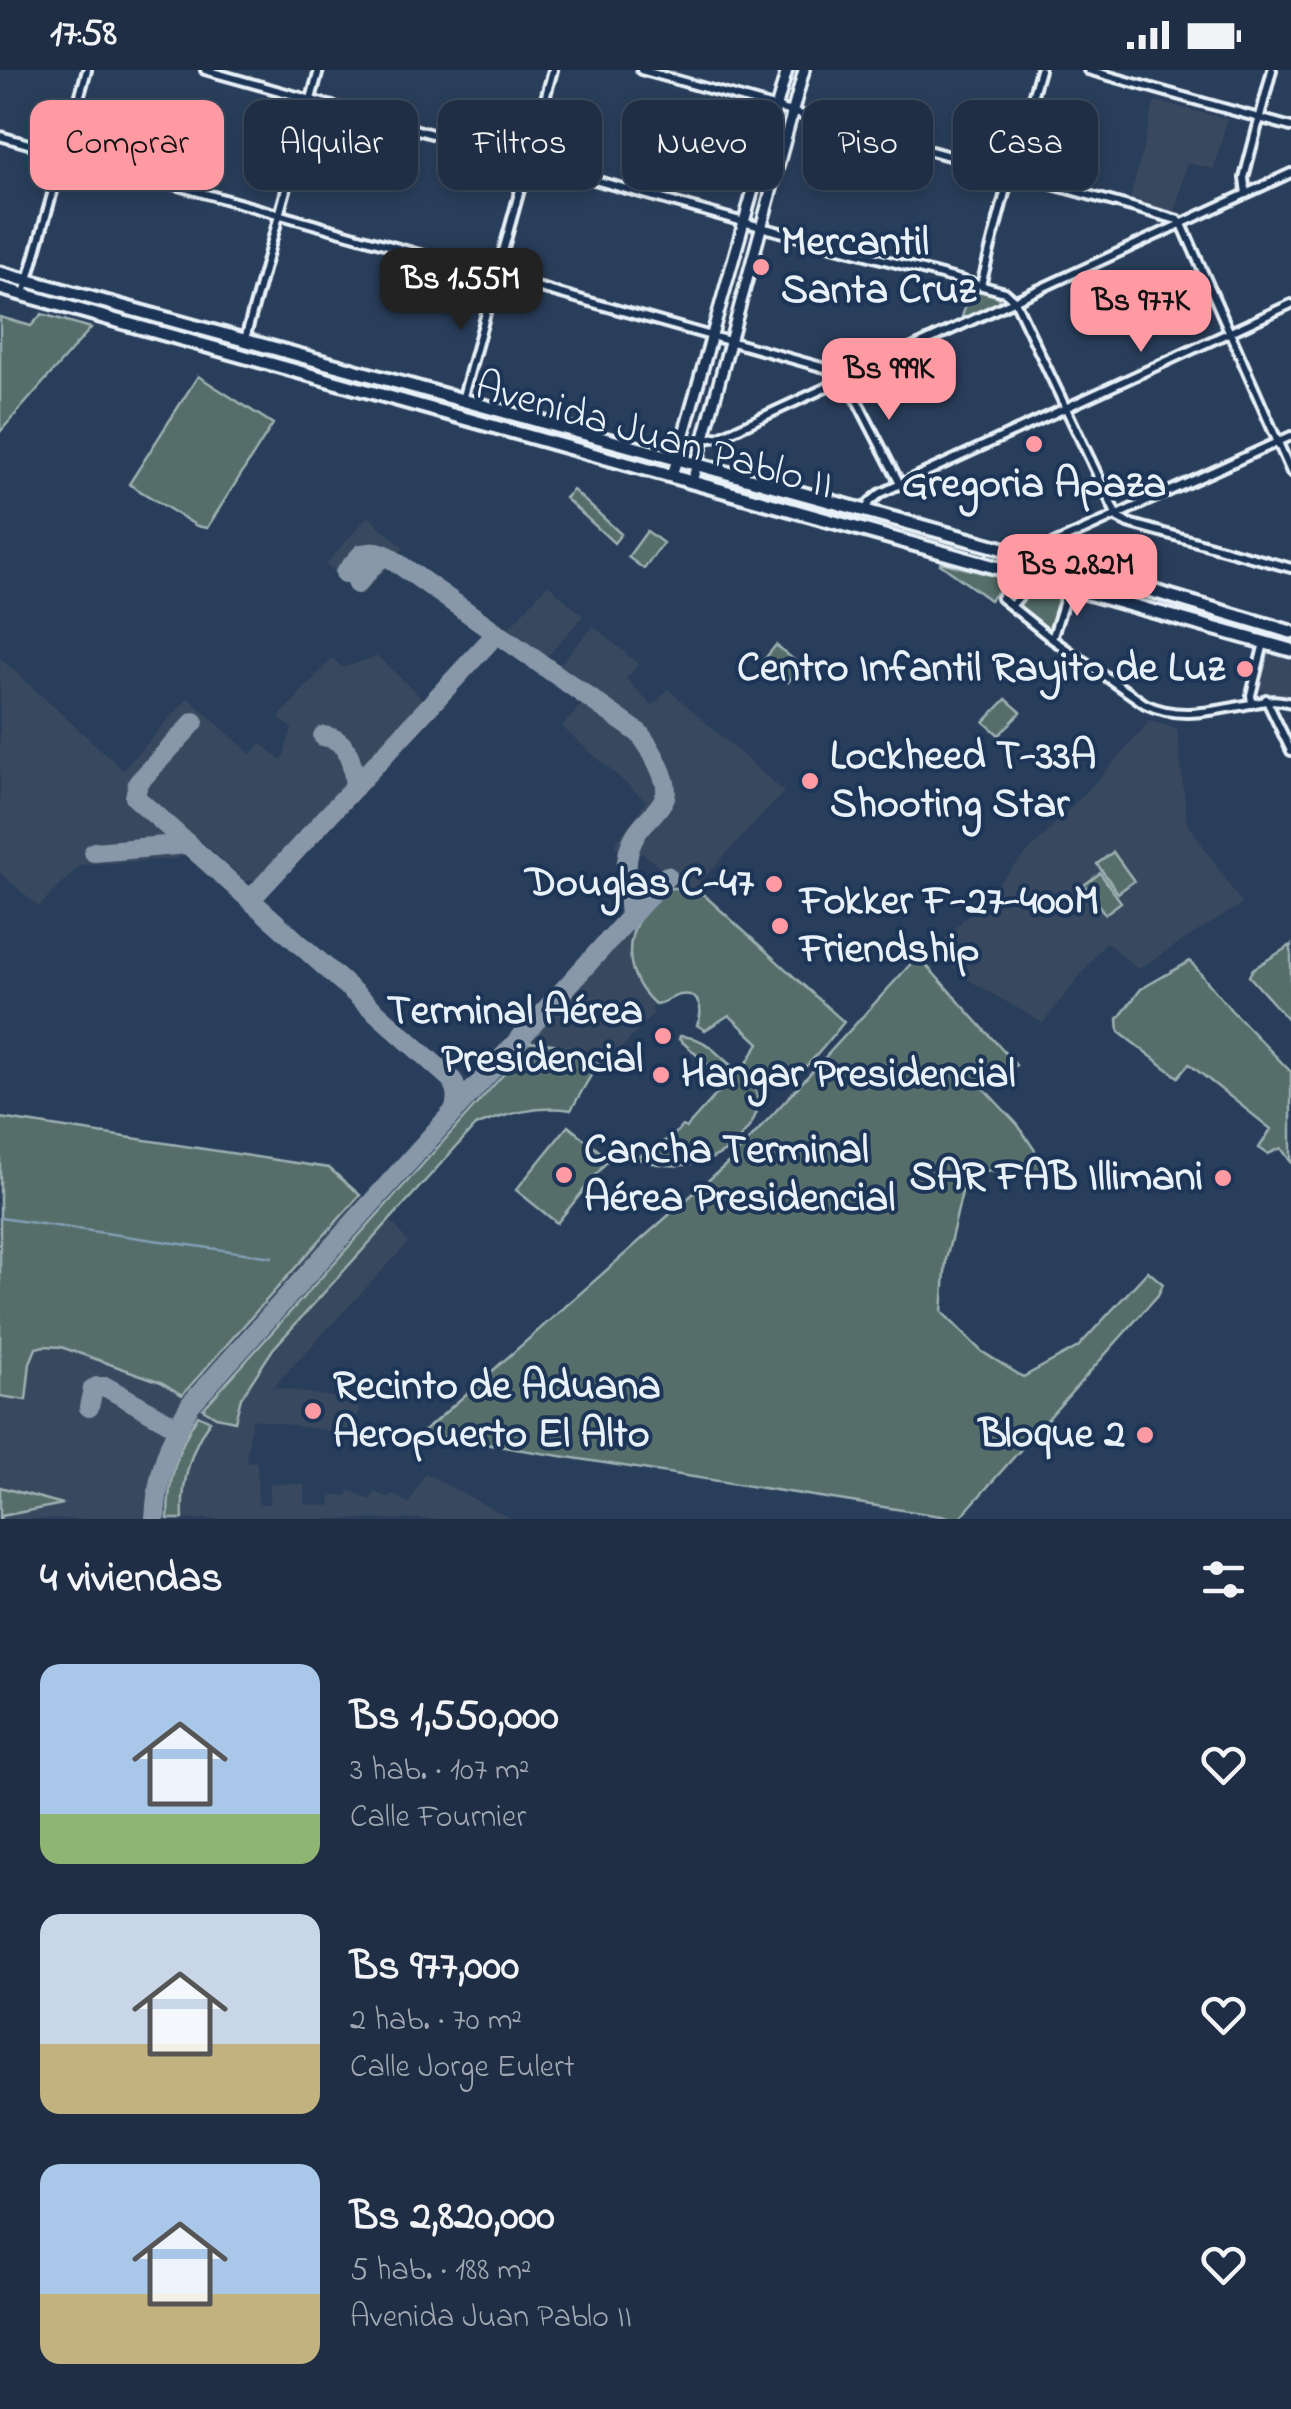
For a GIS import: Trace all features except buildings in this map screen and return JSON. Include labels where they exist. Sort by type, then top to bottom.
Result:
[{"type":"highway","name":"Avenida Juan Pablo II","points":[[0,274],[26,288],[692,482],[1291,650]]},
{"type":"highway","name":"Avenida Juan Pablo II","points":[[0,288],[26,288],[244,342],[1036,558],[1291,632]]},
{"type":"main road","points":[[779,100],[787,70]]},
{"type":"main road","points":[[692,482],[804,70]]},
{"type":"main road","points":[[672,476],[755,190]]},
{"type":"street","points":[[79,100],[87,70]]},
{"type":"street","points":[[205,70],[311,100],[319,70]]},
{"type":"street","points":[[545,100],[553,70]]},
{"type":"street","points":[[641,70],[751,100]]},
{"type":"street","points":[[1031,100],[1040,70]]},
{"type":"street","points":[[1088,70],[1291,127]]},
{"type":"street","points":[[1246,194],[1244,178],[1272,70]]},
{"type":"street","points":[[783,108],[953,156]]},
{"type":"street","points":[[0,136],[30,144]]},
{"type":"street","points":[[704,439],[719,438],[1291,173]]},
{"type":"street","points":[[602,181],[1005,292],[1015,301],[1116,516],[1128,523],[1291,568]]},
{"type":"street","points":[[26,288],[54,190]]},
{"type":"street","points":[[191,190],[823,366],[846,380],[900,484]]},
{"type":"street","points":[[244,342],[286,190]]},
{"type":"street","points":[[462,401],[520,190]]},
{"type":"street","points":[[981,285],[1005,190]]},
{"type":"street","points":[[1074,190],[1171,217],[1182,224],[1291,472]]},
{"type":"street","points":[[865,511],[874,498],[900,484],[1291,304]]},
{"type":"street","points":[[1291,436],[1049,546],[1036,558],[1026,576],[1000,598],[1052,639],[1159,711],[1190,714],[1275,698],[1291,704]]},
{"type":"street","points":[[1011,606],[1027,585],[1026,576]]},
{"type":"street","points":[[1052,639],[1068,587]]},
{"type":"street","points":[[1252,704],[1264,642]]},
{"type":"street","points":[[1266,699],[1291,751]]},
{"type":"shaded area","points":[[1155,101],[1227,119],[1214,169],[1187,163],[1174,215],[1129,203]]},
{"type":"shaded area","points":[[368,516],[404,548],[362,596],[326,564]]},
{"type":"shaded area","points":[[548,584],[583,616],[544,660],[505,632]]},
{"type":"shaded area","points":[[594,626],[638,664],[626,679],[653,706],[668,689],[784,792],[688,895],[644,853],[627,857],[614,846],[646,801],[562,727],[584,701],[630,732],[637,724],[556,668]]},
{"type":"shaded area","points":[[1265,649],[1291,657],[1291,699],[1253,688]]},
{"type":"shaded area","points":[[377,656],[425,701],[258,880],[246,881],[198,838],[178,859],[80,865],[39,907],[0,873],[0,658],[123,770],[188,698],[251,754],[261,743],[282,761],[292,729],[279,717],[332,658],[343,668]]},
{"type":"shaded area","points":[[1150,721],[1177,729],[1187,822],[1242,904],[1138,969],[1106,942],[1043,1023],[962,976],[935,949]]},
{"type":"shaded area","points":[[637,920],[631,942],[633,974],[655,1004],[651,1009],[654,1013],[605,1066],[553,1044],[527,1042]]},
{"type":"shaded area","points":[[0,1118],[329,1168],[397,1228],[408,1243],[273,1387],[360,1402],[354,1435],[252,1419],[246,1461],[257,1462],[258,1504],[270,1504],[270,1484],[304,1484],[304,1504],[330,1506],[331,1494],[347,1496],[350,1490],[370,1500],[375,1492],[388,1498],[392,1494],[409,1504],[425,1473],[511,1519],[0,1519]]},
{"type":"green space","points":[[971,288],[998,296],[1000,302],[961,320]]},
{"type":"green space","points":[[42,314],[91,328],[0,432],[0,317],[31,326]]},
{"type":"green space","points":[[198,376],[273,424],[207,528],[197,526],[129,484]]},
{"type":"green space","points":[[573,490],[621,534],[614,543],[565,498]]},
{"type":"green space","points":[[647,531],[663,543],[644,569],[628,557]]},
{"type":"green space","points":[[941,562],[1010,583],[1003,593],[996,593],[990,600]]},
{"type":"green space","points":[[1030,588],[1061,595],[1049,631],[1018,607]]},
{"type":"green space","points":[[776,645],[801,666],[788,682],[763,661]]},
{"type":"green space","points":[[1006,699],[1021,712],[999,735],[984,722]]},
{"type":"green space","points":[[1113,852],[1134,881],[1118,893],[1097,864]]},
{"type":"green space","points":[[1100,873],[1121,902],[1105,914],[1084,885]]},
{"type":"green space","points":[[671,888],[681,888],[688,895],[703,894],[844,1022],[792,1077],[772,1083],[748,1069],[745,1066],[759,1043],[729,1015],[705,1030],[697,1025],[700,1008],[692,996],[680,995],[655,1004],[645,994],[630,958],[633,932],[655,899]]},
{"type":"green space","points":[[1291,945],[1291,1023],[1249,976],[1253,969]]},
{"type":"green space","points":[[918,956],[1016,1065],[985,1090],[1018,1125],[1048,1170],[967,1171],[946,1260],[942,1312],[981,1351],[1023,1377],[1078,1347],[1148,1271],[1163,1284],[1158,1295],[959,1519],[421,1434],[729,1162]]},
{"type":"green space","points":[[1190,961],[1291,1072],[1291,1162],[1281,1148],[1268,1154],[1259,1148],[1271,1129],[1189,1064],[1178,1077],[1119,1032],[1118,1019],[1141,989]]},
{"type":"green space","points":[[680,1036],[705,1044],[743,1076],[757,1094],[757,1109],[750,1126],[736,1142],[711,1159],[682,1165],[651,1163],[636,1158],[673,1136],[682,1126],[686,1128],[723,1087],[720,1084],[724,1079]]},
{"type":"green space","points":[[527,1042],[553,1044],[598,1063],[571,1110],[522,1112],[475,1126],[273,1349],[241,1398],[235,1421],[203,1409],[510,1067],[507,1063]]},
{"type":"green space","points":[[0,1118],[329,1168],[360,1195],[182,1395],[161,1382],[61,1347],[44,1346],[36,1348],[30,1363],[26,1400],[0,1396]]},
{"type":"green space","name":"Cancha Terminal Aérea Presidencial","points":[[568,1126],[609,1159],[557,1223],[516,1190]]},
{"type":"green space","points":[[198,1415],[210,1421],[188,1467],[183,1519],[168,1519],[175,1465]]},
{"type":"green space","points":[[0,1487],[63,1504],[0,1519]]},
{"type":"waterway","points":[[0,1218],[272,1257]]},
{"type":"taxiway","points":[[345,573],[362,554],[386,555],[639,733],[658,764],[666,790],[661,804],[631,844],[626,870],[630,917]]},
{"type":"taxiway","points":[[357,584],[386,555]]},
{"type":"taxiway","points":[[250,900],[497,633]]},
{"type":"taxiway","points":[[155,1519],[165,1460],[190,1405],[455,1110],[457,1098],[452,1080],[135,797],[138,783],[194,722]]},
{"type":"taxiway","points":[[323,736],[344,748],[355,787]]},
{"type":"taxiway","points":[[94,852],[188,844]]},
{"type":"taxiway","points":[[455,1110],[667,876]]},
{"type":"taxiway","points":[[89,1407],[93,1389],[106,1387],[177,1427]]},
{"type":"place","name":"Mercantil Santa Cruz","points":[[761,267]]},
{"type":"place","name":"Gregoria Apaza","points":[[1034,444]]},
{"type":"place","name":"Centro Infantil Rayito de Luz","points":[[1245,669]]},
{"type":"place","name":"Lockheed T-33A Shooting Star","points":[[810,781]]},
{"type":"place","name":"Douglas C-47","points":[[774,884]]},
{"type":"place","name":"Fokker F-27-400M Friendship","points":[[780,926]]},
{"type":"place","name":"Terminal Aérea Presidencial","points":[[663,1036]]},
{"type":"place","name":"Hangar Presidencial","points":[[661,1075]]},
{"type":"place","name":"Cancha Terminal Aérea Presidencial","points":[[564,1175]]},
{"type":"place","name":"SAR FAB Illimani","points":[[1223,1178]]},
{"type":"place","name":"Recinto de Aduana Aeropuerto El Alto","points":[[313,1411]]},
{"type":"place","name":"Bloque 2","points":[[1145,1435]]}]
